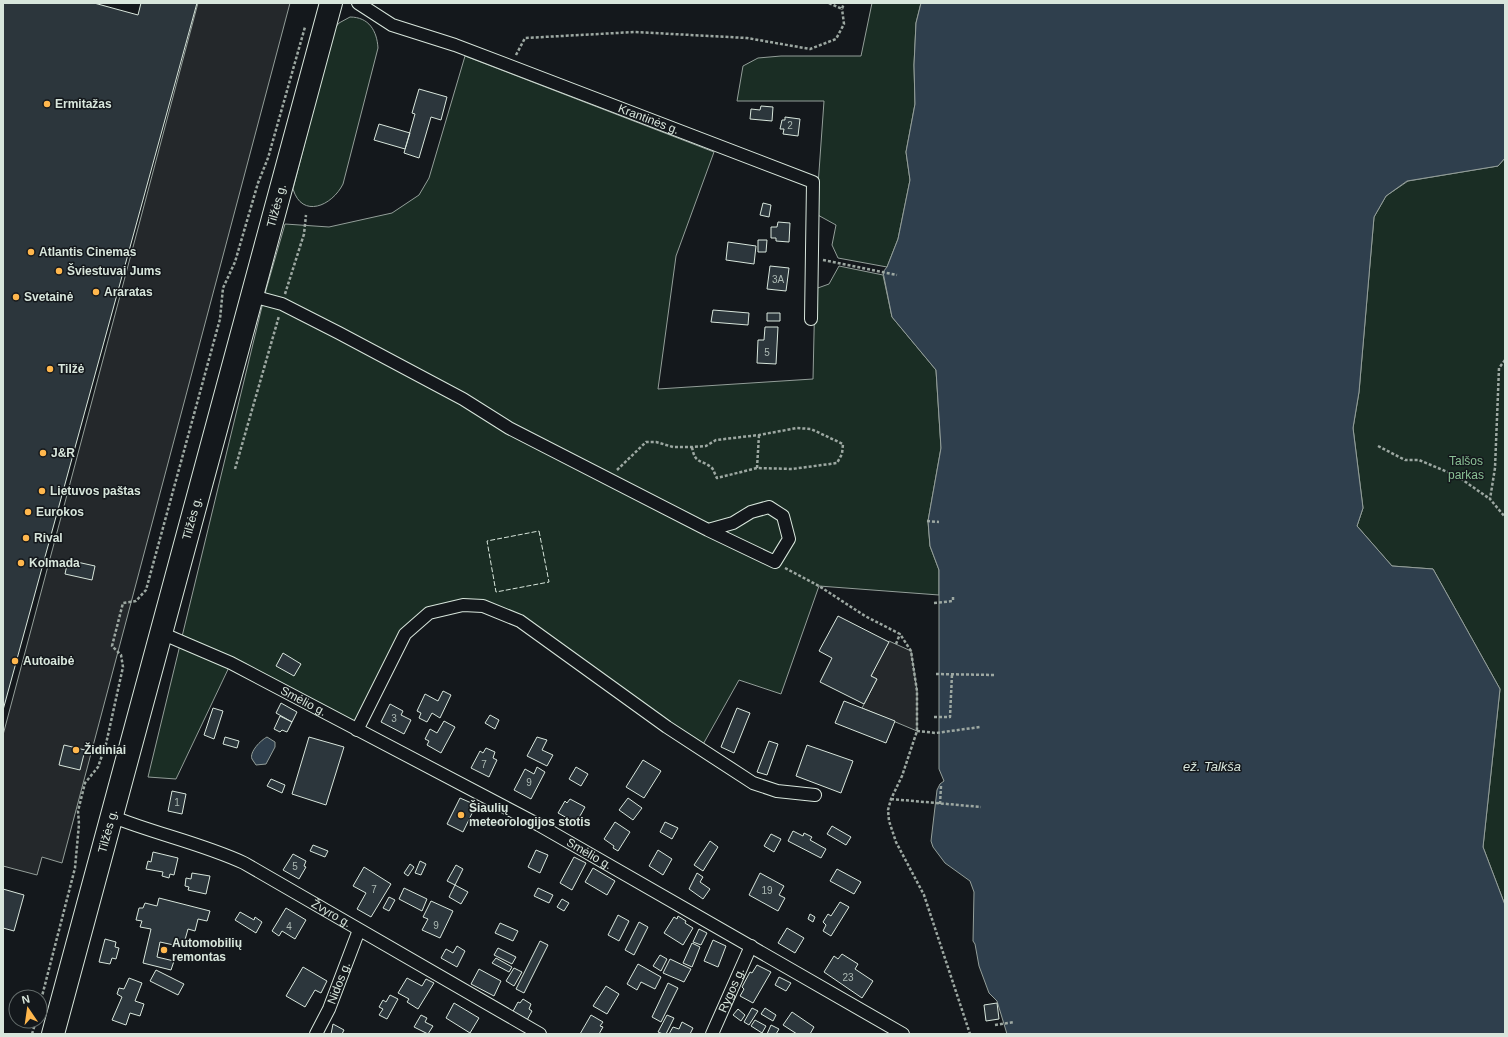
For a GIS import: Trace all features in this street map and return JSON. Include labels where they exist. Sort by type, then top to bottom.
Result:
[{"type":"highway","name":"Tilžės g.","points":[[53,1034],[331,3]]},
{"type":"street","name":"Krantinės g.","points":[[358,3],[392,25],[455,45],[813,182],[811,319]]},
{"type":"street","points":[[252,296],[282,304],[463,399],[509,428],[708,530],[775,562],[789,539],[783,516],[769,507],[751,512],[733,523],[708,530]]},
{"type":"street","points":[[357,730],[405,634],[429,613],[463,605],[483,606],[520,621],[667,727],[753,783],[777,791],[815,795]]},
{"type":"street","name":"Smėlio g.","points":[[160,633],[232,663],[539,825],[903,1034]]},
{"type":"street","name":"Žvyro g.","points":[[111,816],[139,828],[216,850],[237,860],[540,1034]]},
{"type":"street","name":"Nidos g.","points":[[316,1034],[329,1008],[359,930]]},
{"type":"street","name":"Rygos g.","points":[[712,1034],[751,946]]},
{"type":"path","points":[[829,3],[842,9]]},
{"type":"path","points":[[511,67],[525,38],[635,32],[747,38],[810,49],[836,39],[844,24],[842,9],[844,3]]},
{"type":"path","points":[[44,989],[75,868],[79,824],[78,811],[85,783],[98,767],[106,744],[123,667],[121,655],[112,646],[123,604],[136,601],[146,590],[220,319],[223,288],[235,262],[258,183],[268,158],[305,25]]},
{"type":"path","points":[[235,469],[282,304],[304,234],[306,215]]},
{"type":"path","points":[[811,258],[897,275]]},
{"type":"path","points":[[1490,498],[1495,468],[1499,368],[1505,360]]},
{"type":"path","points":[[1499,368],[1505,366]]},
{"type":"path","points":[[607,477],[623,466],[646,442],[656,442],[673,447],[692,448],[706,446],[716,440],[759,435],[797,428],[811,429],[843,444],[842,454],[837,463],[792,469],[757,468],[716,478],[712,469],[698,462],[693,455],[692,448]]},
{"type":"path","points":[[757,468],[759,435]]},
{"type":"path","points":[[1378,446],[1406,460],[1419,460],[1457,476],[1490,498],[1505,517]]},
{"type":"path","points":[[927,521],[939,522]]},
{"type":"path","points":[[775,562],[819,586],[866,616],[900,634],[911,651],[915,668],[918,711],[917,731],[902,776],[891,799],[888,810],[889,821],[896,842],[924,895],[970,1034]]},
{"type":"path","points":[[934,603],[953,601],[953,597]]},
{"type":"path","points":[[896,644],[900,634]]},
{"type":"path","points":[[936,674],[995,675]]},
{"type":"path","points":[[934,717],[950,717],[952,674]]},
{"type":"path","points":[[917,731],[936,733],[980,727]]},
{"type":"path","points":[[940,804],[941,786]]},
{"type":"path","points":[[891,799],[980,807]]},
{"type":"path","points":[[995,1025],[1014,1022]]},
{"type":"green space","points":[[872,3],[921,3],[916,23],[914,65],[915,104],[906,152],[910,180],[898,239],[887,267],[838,258],[832,245],[836,225],[816,214],[824,101],[737,101],[743,66],[758,58],[781,56],[861,56]]},
{"type":"green space","points":[[350,17],[362,19],[371,26],[376,36],[378,48],[343,184],[338,192],[325,203],[317,206],[310,206],[303,204],[297,198],[293,189],[334,29],[339,23]]},
{"type":"green space","points":[[465,56],[714,152],[676,256],[658,389],[813,379],[815,289],[829,284],[839,266],[883,275],[892,317],[936,370],[941,448],[928,521],[930,546],[939,570],[939,595],[819,586],[781,694],[739,680],[701,748],[520,621],[483,606],[429,613],[405,634],[357,730],[231,663],[176,779],[148,777],[266,290],[285,224],[329,227],[392,213],[419,195],[429,178]]},
{"type":"green space","name":"Talšos parkas","points":[[1505,158],[1505,905],[1483,847],[1500,689],[1433,569],[1392,566],[1357,526],[1363,508],[1353,428],[1359,392],[1374,217],[1386,196],[1408,181],[1498,166]]},
{"type":"shaded area","points":[[198,3],[290,3],[62,863],[42,857],[37,875],[3,866],[3,735]]},
{"type":"shaded area","points":[[889,641],[911,651],[917,691],[917,731],[862,708],[877,679],[871,676]]},
{"type":"water","name":"ež. Talkša","points":[[921,3],[1505,3],[1505,158],[1498,166],[1407,181],[1386,196],[1374,217],[1359,392],[1353,428],[1363,508],[1357,526],[1392,566],[1433,569],[1500,689],[1483,847],[1505,905],[1505,1034],[1007,1034],[997,1001],[989,993],[979,966],[975,944],[973,941],[974,892],[970,881],[945,863],[933,847],[931,841],[937,790],[940,784],[944,781],[939,769],[939,570],[930,546],[928,521],[941,448],[936,370],[892,317],[883,272],[887,267],[898,239],[910,180],[906,152],[915,104],[914,65],[916,23]]},
{"type":"water","points":[[267,737],[275,742],[275,747],[266,764],[256,765],[252,759],[252,753],[259,743]]},
{"type":"building","name":"Tilžė","points":[[3,3],[94,3],[138,15],[141,3],[197,3],[3,710]]},
{"type":"building","points":[[419,89],[447,97],[441,120],[431,117],[419,158],[404,153],[415,114],[412,113]]},
{"type":"building","points":[[761,106],[773,107],[772,121],[750,119],[751,109],[760,110]]},
{"type":"building","points":[[785,117],[800,119],[798,136],[783,134],[784,129],[780,129],[782,120],[785,120]]},
{"type":"building","points":[[379,124],[410,133],[405,149],[374,140]]},
{"type":"building","points":[[763,203],[771,205],[769,217],[760,215]]},
{"type":"building","points":[[778,222],[790,223],[789,242],[776,241],[776,238],[771,238],[771,227],[777,227]]},
{"type":"building","points":[[758,240],[767,240],[766,252],[758,252]]},
{"type":"building","points":[[728,242],[756,246],[754,264],[726,260]]},
{"type":"building","points":[[770,266],[789,268],[786,291],[767,289]]},
{"type":"building","points":[[713,310],[749,313],[748,325],[711,322]]},
{"type":"building","points":[[767,313],[780,313],[780,321],[767,321]]},
{"type":"building","points":[[765,327],[778,327],[776,364],[757,363],[758,340],[764,340]]},
{"type":"building","points":[[68,560],[95,566],[92,580],[65,574]]},
{"type":"building","points":[[838,616],[889,642],[871,676],[877,679],[864,704],[820,682],[832,658],[819,651]]},
{"type":"building","points":[[283,653],[301,664],[294,676],[276,666]]},
{"type":"building","points":[[443,691],[451,695],[440,718],[432,713],[427,722],[419,718],[421,713],[417,711],[425,694],[438,701]]},
{"type":"building","points":[[844,701],[895,721],[886,743],[835,723]]},
{"type":"building","points":[[281,703],[297,712],[292,722],[276,713]]},
{"type":"building","points":[[390,704],[403,711],[401,715],[411,720],[404,734],[381,722]]},
{"type":"building","points":[[213,708],[223,711],[214,739],[204,735]]},
{"type":"building","points":[[737,708],[750,713],[734,753],[721,747]]},
{"type":"building","points":[[490,715],[499,720],[495,729],[485,723]]},
{"type":"building","points":[[280,716],[292,722],[287,732],[282,730],[280,732],[274,729]]},
{"type":"building","points":[[444,721],[455,727],[441,753],[427,745],[429,741],[425,739],[430,729],[437,733]]},
{"type":"building","points":[[225,737],[239,741],[237,748],[223,744]]},
{"type":"building","points":[[309,737],[344,747],[326,805],[292,794]]},
{"type":"building","points":[[537,737],[547,740],[542,750],[553,755],[547,766],[527,756]]},
{"type":"building","points":[[769,741],[778,744],[767,775],[757,772]]},
{"type":"building","points":[[64,745],[85,750],[80,770],[59,765]]},
{"type":"building","points":[[807,745],[853,761],[841,793],[796,776]]},
{"type":"building","points":[[486,748],[495,752],[493,758],[497,760],[489,777],[471,768],[480,751],[483,753]]},
{"type":"building","points":[[643,760],[661,771],[644,798],[626,787]]},
{"type":"building","points":[[537,767],[545,772],[531,799],[514,790],[525,769],[534,774]]},
{"type":"building","points":[[576,767],[588,774],[581,786],[569,779]]},
{"type":"building","points":[[271,779],[285,785],[282,793],[267,786]]},
{"type":"building","points":[[172,791],[186,794],[182,814],[168,811]]},
{"type":"building","name":"Šiaulių meteorologijos stotis","points":[[460,798],[476,805],[463,832],[447,824]]},
{"type":"building","points":[[628,798],[642,808],[633,820],[619,810]]},
{"type":"building","points":[[570,799],[585,807],[576,823],[558,813],[565,801],[567,803]]},
{"type":"building","points":[[615,822],[630,832],[618,851],[604,839]]},
{"type":"building","points":[[665,822],[678,828],[672,839],[660,832]]},
{"type":"building","points":[[832,826],[851,837],[846,845],[827,834]]},
{"type":"building","points":[[793,831],[803,836],[804,833],[812,837],[810,840],[826,849],[821,858],[788,841]]},
{"type":"building","points":[[771,834],[781,839],[774,852],[764,846]]},
{"type":"building","points":[[710,841],[718,847],[703,871],[694,865]]},
{"type":"building","points":[[313,845],[328,851],[325,857],[310,851]]},
{"type":"building","points":[[536,850],[548,855],[540,873],[528,867]]},
{"type":"building","points":[[658,850],[672,859],[663,875],[649,866]]},
{"type":"building","points":[[153,852],[178,858],[174,875],[170,874],[169,878],[162,876],[163,872],[146,869],[148,861],[151,862]]},
{"type":"building","points":[[293,854],[306,861],[304,866],[306,867],[299,879],[283,870]]},
{"type":"building","points":[[574,857],[586,863],[572,890],[560,883]]},
{"type":"building","points":[[420,861],[426,864],[421,875],[415,873]]},
{"type":"building","points":[[410,864],[414,867],[408,876],[404,873]]},
{"type":"building","points":[[456,865],[463,869],[455,885],[447,881]]},
{"type":"building","points":[[364,867],[391,884],[371,917],[357,909],[366,893],[353,886]]},
{"type":"building","points":[[593,868],[615,881],[607,895],[585,882]]},
{"type":"building","points":[[837,869],[861,882],[854,894],[830,881]]},
{"type":"building","points":[[192,873],[210,876],[206,894],[188,890],[189,887],[185,886],[186,878],[191,879]]},
{"type":"building","points":[[697,873],[703,877],[700,882],[710,889],[703,899],[689,889]]},
{"type":"building","points":[[760,873],[784,886],[779,895],[785,898],[778,911],[749,895]]},
{"type":"building","points":[[455,885],[468,892],[461,904],[449,897]]},
{"type":"building","points":[[404,888],[427,899],[422,911],[399,899]]},
{"type":"building","points":[[538,888],[553,895],[549,903],[534,896]]},
{"type":"building","points":[[3,889],[24,895],[14,931],[3,928]]},
{"type":"building","points":[[389,897],[395,900],[389,911],[383,908]]},
{"type":"building","points":[[159,898],[210,911],[207,921],[198,919],[195,931],[188,929],[183,947],[160,942],[157,957],[174,961],[171,970],[143,963],[151,929],[140,927],[142,921],[136,920],[139,908],[143,908],[145,903],[157,906]]},
{"type":"building","points":[[562,899],[569,903],[564,911],[557,907]]},
{"type":"building","points":[[431,901],[453,911],[440,938],[422,930],[428,919],[423,917]]},
{"type":"building","points":[[840,902],[849,907],[831,936],[823,931],[826,925],[823,922],[828,914],[831,916]]},
{"type":"building","points":[[286,908],[306,920],[295,939],[282,931],[279,936],[272,931]]},
{"type":"building","points":[[240,912],[254,920],[255,917],[262,922],[256,933],[235,920]]},
{"type":"building","points":[[810,914],[815,917],[813,922],[808,919]]},
{"type":"building","points":[[618,915],[629,921],[619,941],[608,935]]},
{"type":"building","points":[[678,916],[693,928],[683,945],[664,933],[674,917],[677,919]]},
{"type":"building","points":[[639,922],[648,927],[634,955],[625,950]]},
{"type":"building","points":[[500,923],[518,931],[513,941],[495,933]]},
{"type":"building","points":[[787,928],[804,938],[795,953],[778,943]]},
{"type":"building","points":[[699,929],[707,933],[701,945],[693,942]]},
{"type":"building","points":[[105,939],[116,942],[115,947],[119,948],[116,959],[112,958],[110,964],[99,962]]},
{"type":"building","points":[[713,940],[726,946],[718,967],[704,961]]},
{"type":"building","points":[[540,941],[548,945],[524,993],[516,989]]},
{"type":"building","points":[[692,943],[700,947],[692,967],[683,963]]},
{"type":"building","points":[[457,946],[465,951],[457,967],[441,958],[446,949],[453,953]]},
{"type":"building","points":[[498,948],[516,957],[512,964],[494,955]]},
{"type":"building","points":[[842,954],[858,964],[855,969],[873,981],[862,998],[824,972],[834,956],[838,959]]},
{"type":"building","points":[[660,955],[667,959],[661,971],[653,966]]},
{"type":"building","points":[[496,958],[512,967],[509,972],[492,963]]},
{"type":"building","points":[[670,959],[691,969],[684,982],[663,973]]},
{"type":"building","points":[[638,964],[661,977],[655,989],[641,982],[637,990],[627,984]]},
{"type":"building","points":[[757,965],[771,972],[753,1003],[740,996],[744,989],[742,987],[750,972],[752,973]]},
{"type":"building","points":[[303,967],[327,981],[321,993],[315,990],[305,1007],[286,996]]},
{"type":"building","points":[[514,968],[522,972],[514,986],[506,981]]},
{"type":"building","points":[[479,969],[501,981],[494,996],[471,984]]},
{"type":"building","points":[[156,970],[184,984],[178,995],[150,981]]},
{"type":"building","points":[[779,977],[791,983],[786,991],[775,985]]},
{"type":"building","points":[[129,978],[142,983],[135,1001],[144,1004],[140,1016],[130,1013],[126,1025],[112,1020],[122,997],[117,994],[119,988],[124,989]]},
{"type":"building","points":[[407,978],[422,986],[426,979],[434,983],[418,1009],[407,1002],[409,999],[398,993]]},
{"type":"building","points":[[668,983],[678,988],[661,1022],[652,1017]]},
{"type":"building","points":[[606,986],[619,994],[607,1014],[593,1006]]},
{"type":"building","points":[[390,995],[398,999],[387,1019],[379,1015],[383,1009],[379,1007],[383,1000],[386,1002]]},
{"type":"building","points":[[523,999],[531,1004],[529,1009],[532,1011],[526,1022],[512,1013],[518,1002],[520,1003]]},
{"type":"building","points":[[454,1003],[479,1018],[470,1033],[446,1018]]},
{"type":"building","points":[[997,1003],[999,1019],[986,1021],[984,1005]]},
{"type":"building","points":[[752,1008],[758,1011],[749,1025],[744,1022]]},
{"type":"building","points":[[765,1008],[776,1015],[773,1021],[761,1014]]},
{"type":"building","points":[[738,1009],[745,1015],[741,1021],[733,1015]]},
{"type":"building","points":[[792,1012],[814,1027],[810,1034],[797,1034],[783,1025]]},
{"type":"building","points":[[421,1015],[427,1018],[425,1022],[433,1026],[428,1034],[414,1027]]},
{"type":"building","points":[[591,1015],[603,1022],[600,1026],[603,1027],[599,1034],[580,1034]]},
{"type":"building","points":[[667,1015],[674,1018],[666,1034],[663,1034],[658,1032]]},
{"type":"building","points":[[755,1020],[766,1026],[762,1033],[751,1026]]},
{"type":"building","points":[[682,1022],[693,1028],[690,1034],[669,1034],[673,1027],[679,1029]]},
{"type":"building","points":[[333,1024],[344,1030],[342,1034],[331,1034]]},
{"type":"building","points":[[771,1025],[779,1029],[776,1034],[767,1034]]},
{"type":"fence","points":[[539,531],[549,582],[496,592],[487,541],[539,531]]},
{"type":"place","name":"Ermitažas","points":[[47,104]]},
{"type":"place","name":"Atlantis Cinemas","points":[[31,252]]},
{"type":"place","name":"Šviestuvai Jums","points":[[59,271]]},
{"type":"place","name":"Araratas","points":[[96,292]]},
{"type":"place","name":"Svetainė","points":[[16,297]]},
{"type":"place","name":"Tilžė","points":[[50,369]]},
{"type":"place","name":"J&R","points":[[43,453]]},
{"type":"place","name":"Lietuvos paštas","points":[[42,491]]},
{"type":"place","name":"Eurokos","points":[[28,512]]},
{"type":"place","name":"Rival","points":[[26,538]]},
{"type":"place","name":"Kolmada","points":[[21,563]]},
{"type":"place","name":"Autoaibė","points":[[15,661]]},
{"type":"place","name":"Židiniai","points":[[76,750]]},
{"type":"place","name":"Šiaulių meteorologijos stotis","points":[[461,815]]},
{"type":"place","name":"Automobilių remontas","points":[[164,950]]}]
